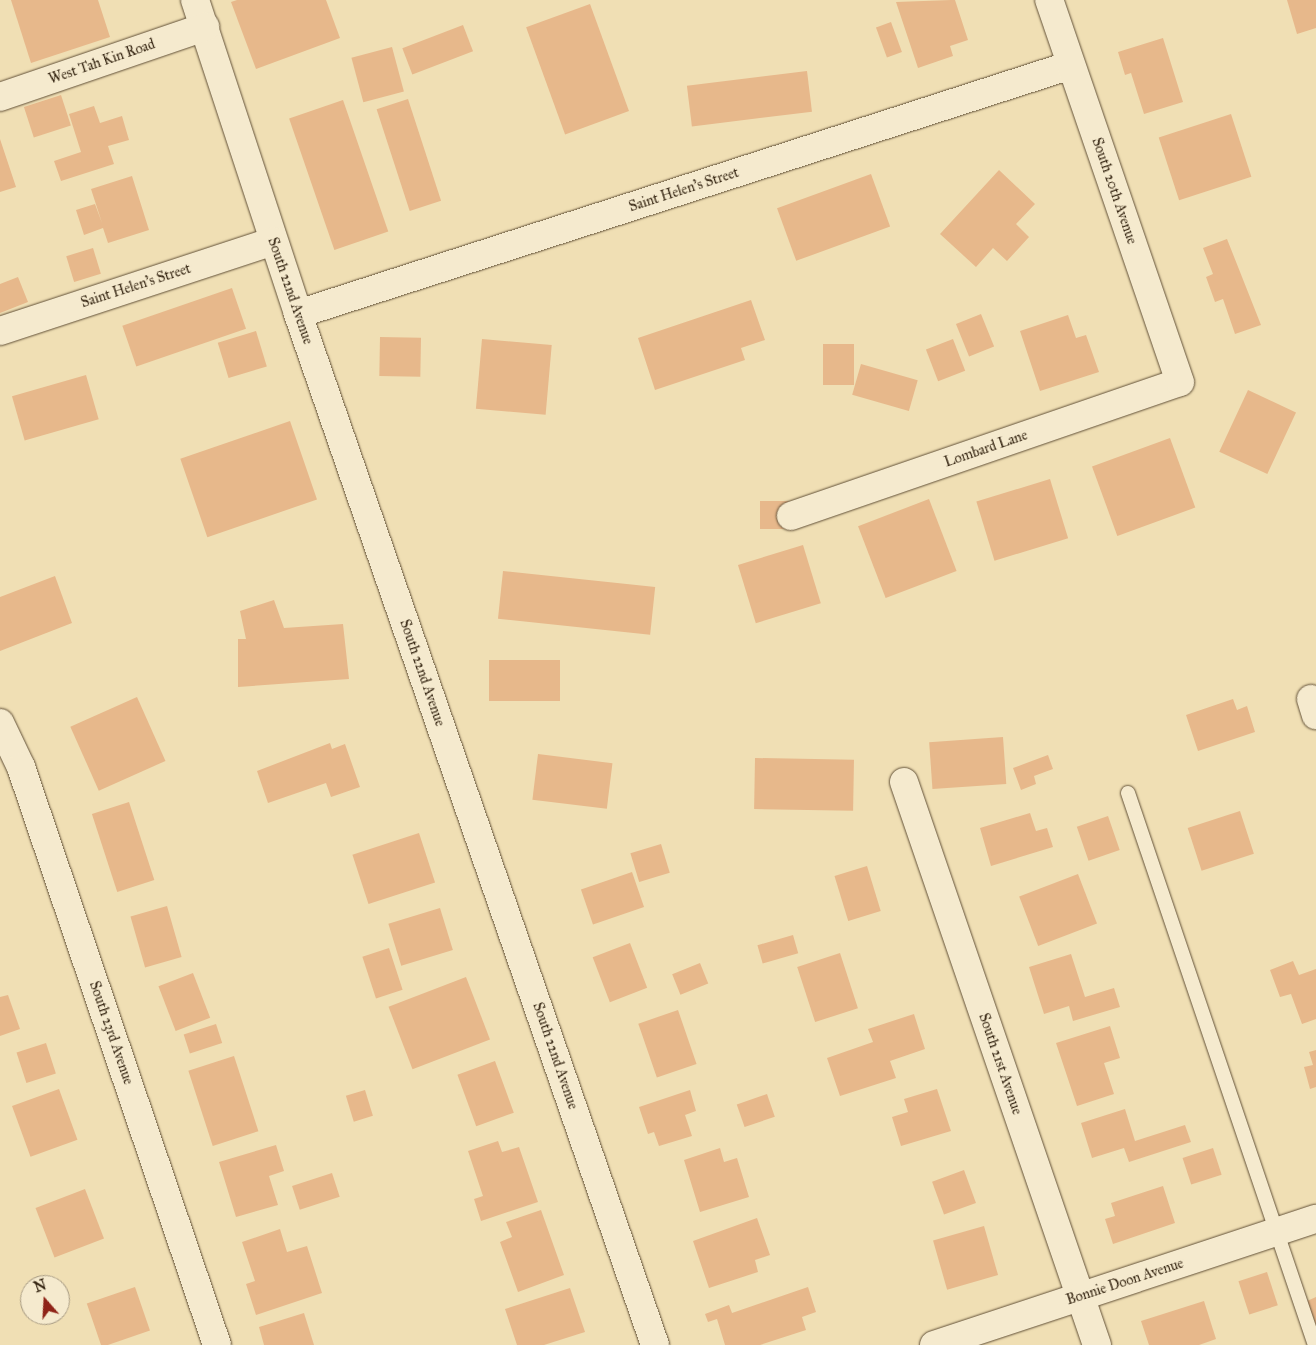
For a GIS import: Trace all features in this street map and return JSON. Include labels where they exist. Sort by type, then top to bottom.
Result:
[{"type":"street","name":"South 22nd Avenue","points":[[195,0],[273,241],[655,1345]]},
{"type":"street","name":"South 20th Avenue","points":[[1049,0],[1180,382]]},
{"type":"street","name":"West Tah Kin Road","points":[[0,97],[205,27]]},
{"type":"street","name":"Saint Helen's Street","points":[[298,314],[1071,65]]},
{"type":"street","name":"Saint Helen's Street","points":[[0,331],[273,241]]},
{"type":"street","name":"Lombard Lane","points":[[792,516],[1180,382]]},
{"type":"street","name":"South 23rd Avenue","points":[[0,723],[21,767],[217,1345]]},
{"type":"street","name":"South 21st Avenue","points":[[904,782],[1097,1345]]},
{"type":"street","name":"Bonnie Doon Avenue","points":[[934,1345],[1316,1219]]},
{"type":"lane","points":[[1128,793],[1315,1345]]},
{"type":"building","points":[[11,0],[98,0],[110,37],[31,63]]},
{"type":"building","points":[[237,0],[326,0],[340,38],[256,69],[231,2]]},
{"type":"building","points":[[955,0],[968,40],[950,46],[953,56],[918,68],[896,2]]},
{"type":"building","points":[[1287,0],[1316,0],[1316,28],[1297,34]]},
{"type":"building","points":[[590,4],[629,111],[565,134],[526,27]]},
{"type":"building","points":[[891,22],[902,52],[887,58],[876,27]]},
{"type":"building","points":[[463,25],[473,51],[412,74],[402,48]]},
{"type":"building","points":[[1163,38],[1183,102],[1144,114],[1131,73],[1125,75],[1118,52]]},
{"type":"building","points":[[392,47],[404,91],[363,102],[351,58]]},
{"type":"building","points":[[807,71],[812,112],[692,126],[687,86]]},
{"type":"building","points":[[61,95],[71,125],[34,137],[24,107]]},
{"type":"building","points":[[408,99],[441,201],[410,211],[377,109]]},
{"type":"building","points":[[343,100],[388,231],[334,250],[289,119]]},
{"type":"building","points":[[94,106],[100,123],[122,116],[129,140],[108,146],[114,164],[61,181],[54,161],[81,152],[69,114]]},
{"type":"building","points":[[1231,114],[1251,177],[1179,200],[1159,137]]},
{"type":"building","points":[[0,139],[16,187],[0,192]]},
{"type":"building","points":[[999,170],[1035,204],[1016,224],[1029,237],[1007,261],[993,248],[976,267],[940,234]]},
{"type":"building","points":[[871,174],[890,227],[796,261],[777,208]]},
{"type":"building","points":[[132,176],[149,230],[108,243],[103,228],[84,235],[76,210],[95,204],[102,223],[91,189]]},
{"type":"building","points":[[1227,239],[1261,325],[1235,334],[1223,299],[1215,302],[1206,277],[1213,274],[1203,248]]},
{"type":"building","points":[[93,248],[101,274],[74,282],[66,256]]},
{"type":"building","points":[[18,277],[28,302],[0,313],[0,284]]},
{"type":"building","points":[[232,288],[246,329],[136,366],[122,326]]},
{"type":"building","points":[[751,300],[765,340],[741,348],[745,360],[655,390],[638,338]]},
{"type":"building","points":[[981,314],[994,346],[969,357],[956,324]]},
{"type":"building","points":[[1068,315],[1076,338],[1086,335],[1099,372],[1040,391],[1020,331]]},
{"type":"building","points":[[256,331],[267,366],[229,378],[218,343]]},
{"type":"building","points":[[380,337],[421,338],[420,377],[379,376]]},
{"type":"building","points":[[482,339],[552,345],[546,415],[476,409]]},
{"type":"building","points":[[953,339],[965,371],[938,381],[926,349]]},
{"type":"building","points":[[823,344],[854,344],[854,385],[823,385]]},
{"type":"building","points":[[861,364],[918,380],[909,411],[852,395]]},
{"type":"building","points":[[86,375],[99,419],[25,440],[12,396]]},
{"type":"building","points":[[1248,390],[1296,412],[1267,474],[1219,452]]},
{"type":"building","points":[[290,421],[317,499],[207,537],[180,459]]},
{"type":"building","points":[[1170,438],[1195,508],[1117,536],[1092,466]]},
{"type":"building","points":[[1050,479],[1068,538],[994,561],[976,502]]},
{"type":"building","points":[[929,499],[957,571],[886,598],[858,526]]},
{"type":"building","points":[[760,501],[788,501],[788,529],[760,529]]},
{"type":"building","points":[[803,545],[821,603],[756,623],[738,565]]},
{"type":"building","points":[[503,571],[655,587],[650,635],[498,619]]},
{"type":"building","points":[[55,576],[72,623],[0,651],[0,597]]},
{"type":"building","points":[[274,600],[284,628],[343,624],[349,679],[238,687],[238,639],[246,639],[240,611]]},
{"type":"building","points":[[489,660],[560,660],[560,701],[489,701]]},
{"type":"building","points":[[137,697],[165,761],[99,791],[70,727]]},
{"type":"building","points":[[1233,699],[1237,710],[1247,706],[1255,732],[1198,751],[1186,715]]},
{"type":"building","points":[[1003,737],[1006,784],[932,789],[929,742]]},
{"type":"building","points":[[330,743],[332,749],[345,744],[360,787],[331,797],[326,783],[268,803],[257,771]]},
{"type":"building","points":[[538,754],[612,763],[607,809],[532,800]]},
{"type":"building","points":[[1048,755],[1053,769],[1034,776],[1036,784],[1021,790],[1013,768]]},
{"type":"building","points":[[755,758],[854,760],[853,811],[754,809]]},
{"type":"building","points":[[129,802],[154,880],[117,892],[92,814]]},
{"type":"building","points":[[1240,811],[1254,854],[1202,871],[1188,828]]},
{"type":"building","points":[[1030,813],[1036,831],[1047,828],[1053,847],[991,866],[980,828]]},
{"type":"building","points":[[1108,816],[1120,850],[1089,861],[1077,827]]},
{"type":"building","points":[[419,833],[435,882],[368,904],[352,855]]},
{"type":"building","points":[[661,844],[670,873],[639,882],[630,853]]},
{"type":"building","points":[[867,866],[881,911],[848,921],[834,876]]},
{"type":"building","points":[[632,872],[644,907],[593,925],[581,890]]},
{"type":"building","points":[[1078,874],[1097,923],[1038,946],[1019,897]]},
{"type":"building","points":[[167,906],[182,957],[145,967],[130,916]]},
{"type":"building","points":[[440,908],[453,950],[401,966],[388,924]]},
{"type":"building","points":[[793,935],[798,953],[763,963],[757,945]]},
{"type":"building","points":[[630,943],[647,988],[610,1002],[593,957]]},
{"type":"building","points":[[389,948],[403,990],[376,998],[362,957]]},
{"type":"building","points":[[840,953],[858,1008],[815,1022],[797,967]]},
{"type":"building","points":[[1071,954],[1085,997],[1114,988],[1120,1007],[1073,1021],[1069,1006],[1044,1014],[1029,967]]},
{"type":"building","points":[[1293,961],[1299,975],[1316,969],[1316,1019],[1302,1024],[1291,994],[1280,997],[1270,970]]},
{"type":"building","points":[[700,963],[708,983],[680,995],[672,974]]},
{"type":"building","points":[[193,973],[210,1018],[176,1031],[158,986]]},
{"type":"building","points":[[466,977],[490,1040],[413,1069],[389,1007]]},
{"type":"building","points":[[8,995],[20,1029],[0,1036],[0,997]]},
{"type":"building","points":[[678,1010],[697,1064],[657,1078],[638,1024]]},
{"type":"building","points":[[914,1014],[925,1049],[890,1061],[896,1078],[840,1096],[827,1058],[873,1042],[868,1029]]},
{"type":"building","points":[[216,1024],[222,1043],[190,1054],[184,1035]]},
{"type":"building","points":[[1110,1026],[1120,1058],[1104,1063],[1114,1094],[1077,1106],[1056,1043]]},
{"type":"building","points":[[46,1043],[56,1073],[26,1083],[17,1053]]},
{"type":"building","points":[[1316,1050],[1316,1087],[1310,1089],[1304,1067],[1313,1065],[1309,1052]]},
{"type":"building","points":[[234,1056],[258,1131],[213,1146],[188,1071]]},
{"type":"building","points":[[495,1061],[514,1113],[476,1126],[457,1075]]},
{"type":"building","points":[[59,1089],[77,1140],[30,1157],[12,1106]]},
{"type":"building","points":[[937,1089],[951,1131],[901,1146],[892,1117],[908,1112],[904,1099]]},
{"type":"building","points":[[365,1090],[373,1116],[354,1122],[346,1096]]},
{"type":"building","points":[[690,1090],[696,1111],[685,1115],[692,1136],[659,1146],[654,1132],[648,1134],[639,1107]]},
{"type":"building","points":[[767,1094],[775,1117],[745,1127],[737,1104]]},
{"type":"building","points":[[1125,1109],[1135,1141],[1185,1125],[1191,1142],[1129,1162],[1124,1148],[1092,1158],[1081,1123]]},
{"type":"building","points":[[498,1141],[502,1152],[519,1147],[538,1202],[481,1221],[474,1199],[483,1196],[468,1151]]},
{"type":"building","points":[[276,1145],[284,1171],[269,1176],[278,1205],[236,1217],[219,1162]]},
{"type":"building","points":[[720,1148],[724,1162],[737,1158],[749,1197],[700,1212],[684,1160]]},
{"type":"building","points":[[1213,1148],[1222,1175],[1191,1185],[1183,1158]]},
{"type":"building","points":[[964,1170],[976,1203],[944,1215],[932,1182]]},
{"type":"building","points":[[332,1173],[340,1197],[300,1210],[292,1186]]},
{"type":"building","points":[[1163,1186],[1175,1223],[1113,1244],[1105,1219],[1115,1216],[1111,1203]]},
{"type":"building","points":[[85,1189],[104,1238],[55,1257],[36,1208]]},
{"type":"building","points":[[541,1210],[564,1275],[518,1292],[500,1242],[512,1237],[506,1222]]},
{"type":"building","points":[[757,1218],[770,1255],[755,1260],[758,1272],[709,1288],[693,1241]]},
{"type":"building","points":[[984,1226],[998,1275],[947,1290],[933,1241]]},
{"type":"building","points":[[280,1229],[287,1252],[307,1246],[322,1293],[256,1315],[246,1284],[255,1281],[242,1242]]},
{"type":"building","points":[[1267,1272],[1278,1305],[1249,1315],[1238,1281]]},
{"type":"building","points":[[135,1287],[150,1330],[108,1345],[101,1345],[87,1304]]},
{"type":"building","points":[[808,1287],[816,1312],[802,1317],[806,1330],[760,1345],[725,1345],[717,1319],[708,1322],[705,1314],[729,1305],[732,1313]]},
{"type":"building","points":[[570,1288],[585,1332],[544,1345],[517,1345],[505,1309]]},
{"type":"building","points":[[1316,1297],[1316,1325],[1307,1301]]},
{"type":"building","points":[[1204,1301],[1216,1339],[1199,1345],[1149,1345],[1141,1321]]},
{"type":"building","points":[[304,1313],[314,1345],[264,1345],[259,1327]]}]
